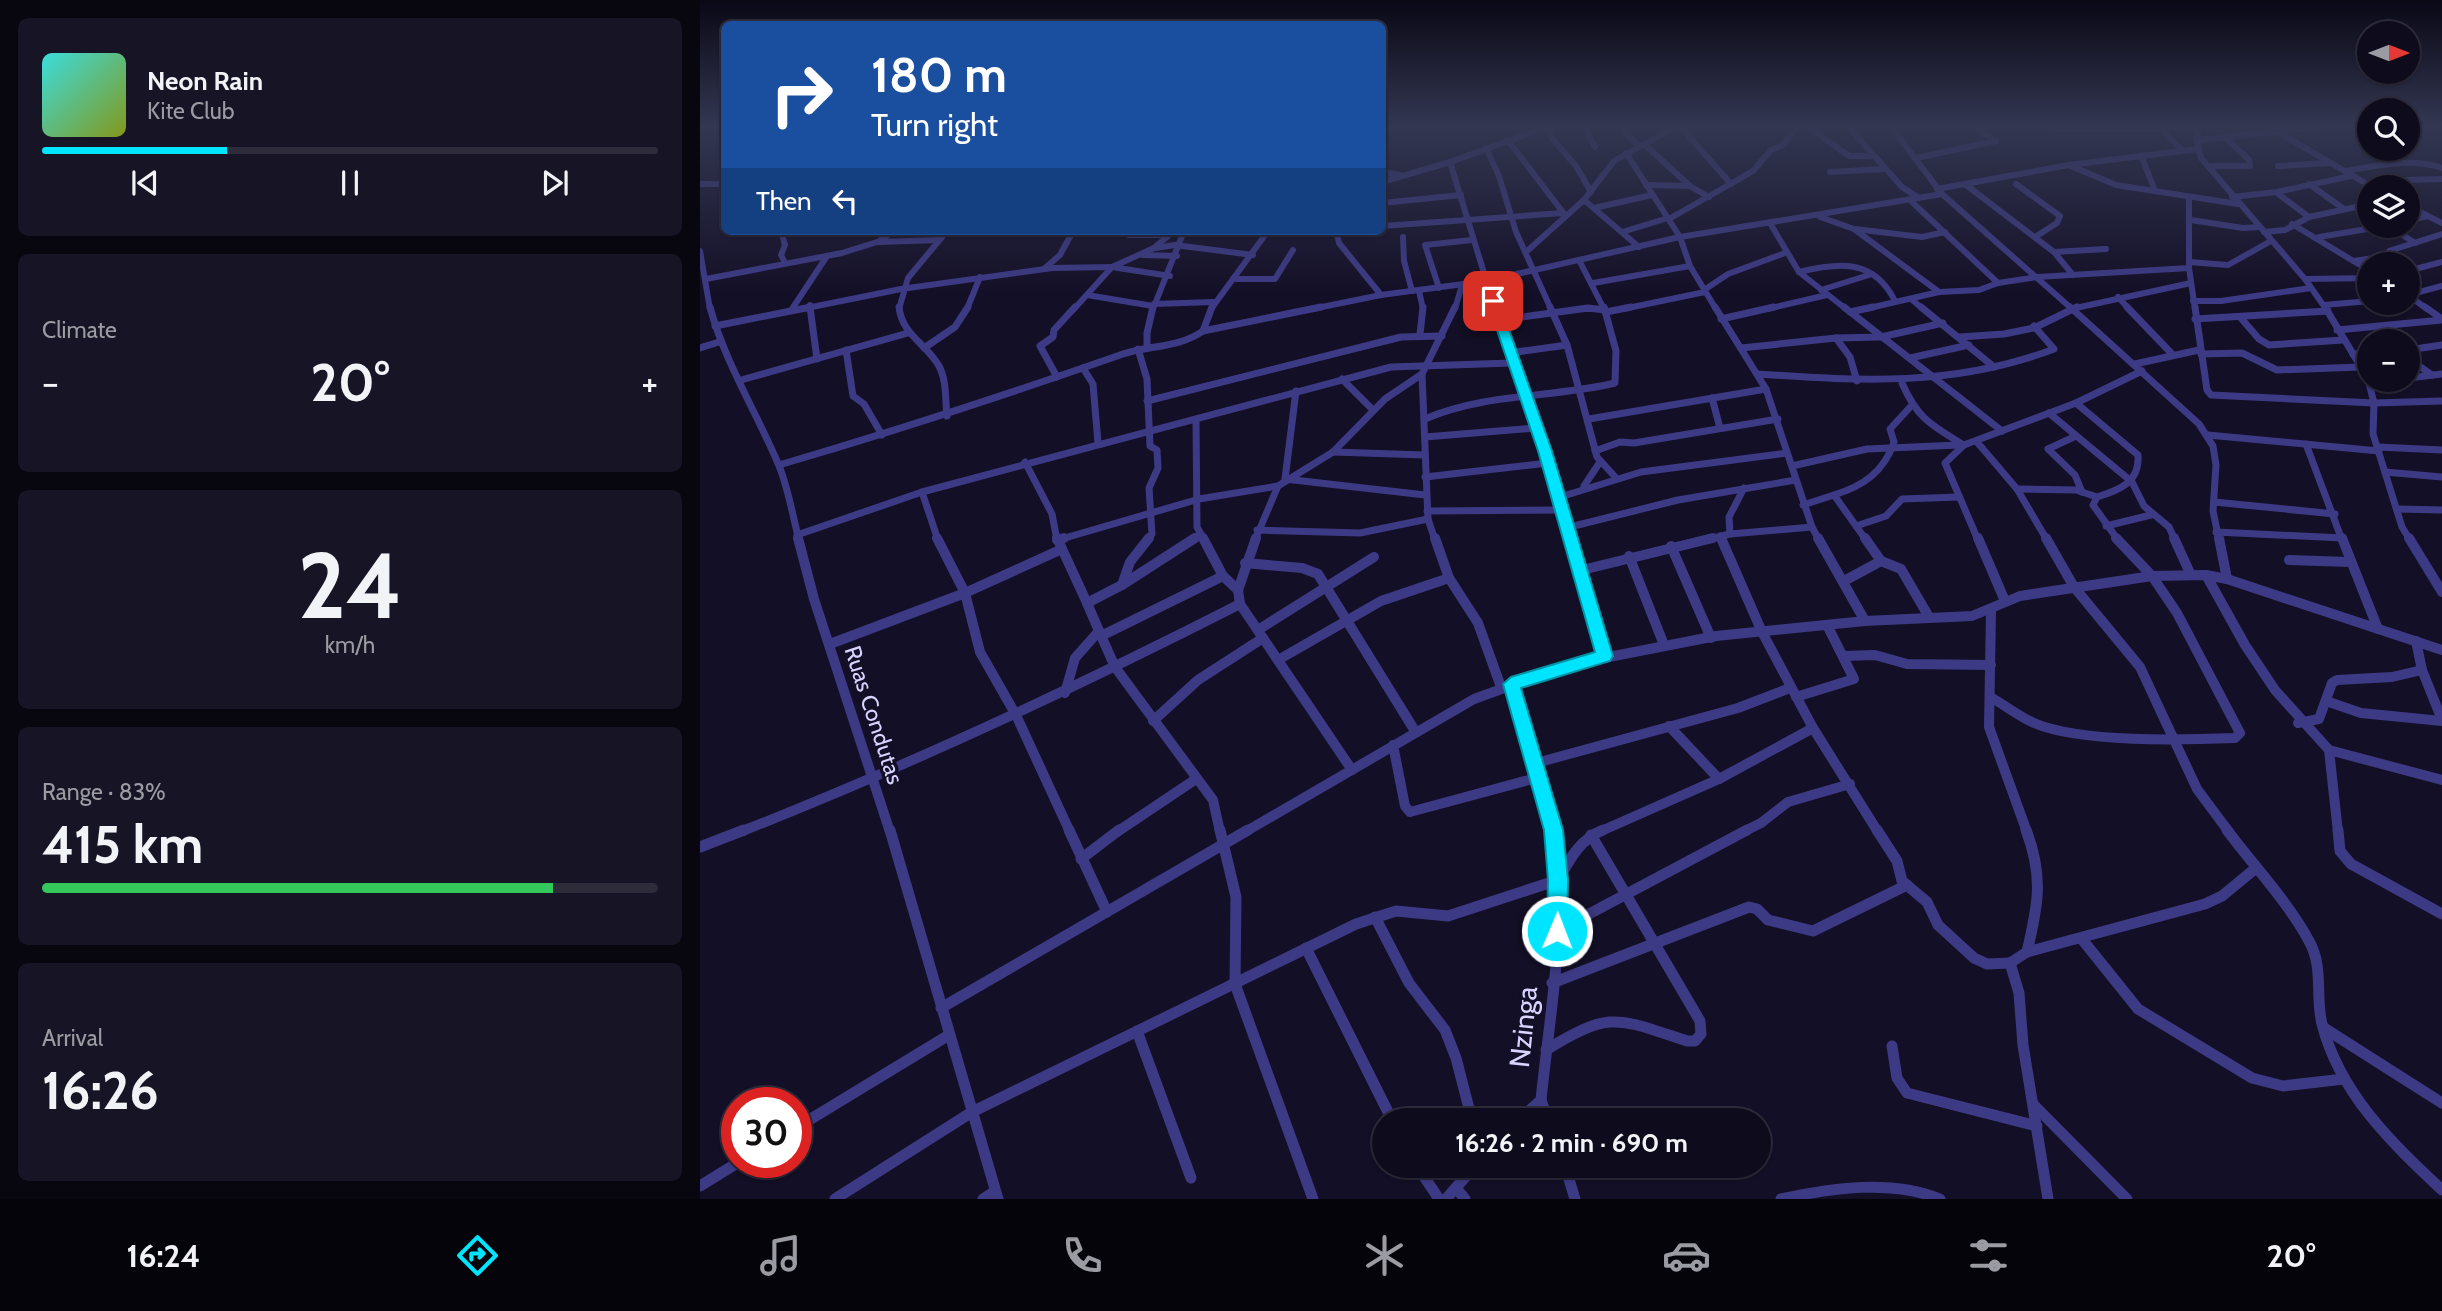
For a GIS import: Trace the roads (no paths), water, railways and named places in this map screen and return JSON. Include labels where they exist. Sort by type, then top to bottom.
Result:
[{"type":"street","points":[[1456,181],[1472,240],[1548,463],[1604,656]]},
{"type":"street","points":[[1500,181],[1510,215],[1567,345],[1589,419],[1595,451],[1600,462],[1617,479]]},
{"type":"street","points":[[1539,181],[1564,214]]},
{"type":"street","points":[[1585,181],[1591,192]]},
{"type":"street","points":[[1526,252],[1554,230],[1564,214],[1584,200],[1599,181]]},
{"type":"street","points":[[1643,181],[1680,237],[1690,266],[1766,389],[1812,527],[1821,548],[1844,581],[1865,621]]},
{"type":"street","points":[[1684,181],[1709,197]]},
{"type":"street","points":[[1728,181],[1731,184]]},
{"type":"street","points":[[1622,232],[1668,218],[1736,181]]},
{"type":"street","points":[[1897,181],[1919,198]]},
{"type":"street","points":[[1932,181],[1939,191],[2139,367],[2208,435],[2216,465],[2216,533],[2227,579]]},
{"type":"street","points":[[779,465],[947,416],[1143,348],[1187,342],[1203,331],[1381,296],[1486,281],[1680,237],[1911,201],[1939,191],[1987,181]]},
{"type":"street","points":[[2105,181],[2238,204]]},
{"type":"street","points":[[2151,181],[2155,191]]},
{"type":"street","points":[[2220,181],[2305,279],[2326,308],[2357,360]]},
{"type":"street","points":[[2232,197],[2260,197],[2325,181]]},
{"type":"street","points":[[700,184],[721,184]]},
{"type":"street","points":[[2016,184],[2060,216],[2057,223],[2035,237]]},
{"type":"street","points":[[2309,184],[2344,209]]},
{"type":"street","points":[[1646,185],[1690,186]]},
{"type":"street","points":[[1966,185],[2054,252],[2073,275]]},
{"type":"street","points":[[2277,192],[2309,217]]},
{"type":"street","points":[[1594,208],[1652,194]]},
{"type":"street","points":[[1386,203],[1461,195]]},
{"type":"street","points":[[2189,197],[2189,265],[2195,319],[2207,390],[2214,396],[2374,403],[2442,401]]},
{"type":"street","points":[[1584,200],[1639,247]]},
{"type":"street","points":[[1911,201],[1998,283]]},
{"type":"street","points":[[2191,220],[2261,230],[2285,230],[2309,217],[2357,206]]},
{"type":"street","points":[[2420,212],[2442,223]]},
{"type":"street","points":[[1386,226],[1510,215],[1564,214]]},
{"type":"street","points":[[1815,216],[1843,223],[1854,229],[1939,292]]},
{"type":"street","points":[[2420,218],[2427,216]]},
{"type":"street","points":[[1770,223],[1780,237],[1785,253],[1799,272],[2002,431]]},
{"type":"street","points":[[2292,224],[2319,237],[2357,263]]},
{"type":"street","points":[[1854,229],[1922,237],[1945,232]]},
{"type":"street","points":[[2319,237],[2357,231]]},
{"type":"street","points":[[2354,261],[2387,256],[2389,251],[2442,234]]},
{"type":"street","points":[[782,235],[785,245],[781,255],[785,262]]},
{"type":"street","points":[[877,242],[887,235]]},
{"type":"street","points":[[943,235],[901,289],[899,318],[908,333],[942,371],[947,416]]},
{"type":"street","points":[[1044,270],[1060,255],[1071,235]]},
{"type":"street","points":[[1058,377],[1040,346],[1052,337],[1055,330],[1112,267],[1154,248],[1169,235]]},
{"type":"street","points":[[1122,585],[1130,562],[1151,538],[1149,488],[1158,462],[1157,450],[1150,446],[1143,348],[1154,305],[1181,250],[1183,235]]},
{"type":"street","points":[[1203,331],[1205,315],[1213,302],[1253,255],[1266,235]]},
{"type":"street","points":[[1337,235],[1339,243],[1352,262],[1381,296]]},
{"type":"street","points":[[1403,237],[1404,261],[1423,307],[1420,334]]},
{"type":"street","points":[[2407,238],[2415,243]]},
{"type":"street","points":[[704,281],[785,262],[827,256],[877,242],[938,240]]},
{"type":"street","points":[[1438,288],[1425,245],[1472,240]]},
{"type":"street","points":[[1850,312],[1939,292],[1979,290],[1998,283],[2037,277],[2189,265],[2228,265],[2271,241]]},
{"type":"street","points":[[1154,248],[1253,255]]},
{"type":"street","points":[[2054,252],[2106,249]]},
{"type":"street","points":[[1139,255],[1181,250]]},
{"type":"street","points":[[1233,279],[1275,279],[1293,250]]},
{"type":"street","name":"Ruas Condutas","points":[[700,251],[706,293],[719,342],[741,380],[779,465],[814,599],[875,779],[996,1195]]},
{"type":"street","points":[[1501,320],[1588,308],[1606,311],[1705,291],[1728,274],[1785,253]]},
{"type":"street","points":[[792,309],[827,256]]},
{"type":"street","points":[[1422,406],[1444,409],[1612,385],[1616,381],[1613,331],[1593,283],[1579,260]]},
{"type":"street","points":[[2420,268],[2442,262]]},
{"type":"street","points":[[1799,272],[1842,264],[1861,267],[1887,284],[1895,301]]},
{"type":"street","points":[[1593,283],[1690,266]]},
{"type":"street","points":[[715,326],[810,305],[980,277],[1044,270],[1112,267],[1170,276]]},
{"type":"street","points":[[1721,318],[1824,292],[1872,274]]},
{"type":"street","points":[[924,348],[946,337],[963,321],[980,277]]},
{"type":"street","points":[[2305,279],[2357,278]]},
{"type":"street","points":[[1960,337],[2034,326],[2065,315],[2072,308],[2191,283]]},
{"type":"street","points":[[1352,770],[1240,604],[1238,590],[1256,530],[1278,486],[1333,452],[1373,410],[1423,370],[1451,320],[1462,285]]},
{"type":"street","points":[[2420,292],[2442,286]]},
{"type":"street","points":[[2193,301],[2221,301],[2311,288]]},
{"type":"street","points":[[1087,295],[1154,305],[1213,302]]},
{"type":"street","points":[[2118,297],[2173,355]]},
{"type":"street","points":[[1911,299],[1960,337],[1994,368]]},
{"type":"street","points":[[2195,319],[2241,317],[2357,303]]},
{"type":"street","points":[[2420,304],[2442,320]]},
{"type":"street","points":[[810,305],[817,359]]},
{"type":"street","points":[[2241,317],[2259,339],[2269,345],[2343,340]]},
{"type":"street","points":[[2337,330],[2442,320]]},
{"type":"street","points":[[1741,348],[1836,338],[1881,337],[1943,323]]},
{"type":"street","points":[[1757,374],[1857,382],[1939,380],[1994,368],[2054,349],[2034,326]]},
{"type":"street","points":[[741,380],[908,333]]},
{"type":"street","points":[[1147,401],[1420,334],[1442,336]]},
{"type":"street","points":[[1836,338],[1850,357],[1857,382]]},
{"type":"street","points":[[700,348],[719,342]]},
{"type":"street","points":[[1510,353],[1567,345]]},
{"type":"street","points":[[1910,358],[1969,345]]},
{"type":"street","points":[[2420,348],[2442,345]]},
{"type":"street","points":[[846,350],[853,396],[864,404],[882,435]]},
{"type":"street","points":[[1792,466],[1861,450],[1892,450],[1977,442],[2076,403],[2139,367],[2173,355],[2200,352],[2242,353],[2277,370],[2357,367]]},
{"type":"street","points":[[2353,354],[2357,354]]},
{"type":"street","points":[[797,535],[922,492],[1026,462],[1196,421],[1296,391],[1391,367],[1423,370],[1512,363]]},
{"type":"street","points":[[2420,365],[2439,375]]},
{"type":"street","points":[[1083,368],[1093,384],[1098,443]]},
{"type":"street","name":"Nzinga","points":[[1423,370],[1427,515],[1449,578],[1478,623],[1506,685],[1536,763],[1554,830],[1558,880],[1557,931],[1541,1100],[1532,1108]]},
{"type":"street","points":[[2420,377],[2439,375]]},
{"type":"street","points":[[1342,379],[1373,410]]},
{"type":"street","points":[[1902,383],[1924,424],[1964,445]]},
{"type":"street","points":[[1589,419],[1766,389]]},
{"type":"street","points":[[1286,479],[1296,391]]},
{"type":"street","points":[[2372,392],[2374,434],[2407,538],[2442,591]]},
{"type":"street","points":[[1712,398],[1720,428]]},
{"type":"street","points":[[2017,489],[2082,492],[2097,497],[2123,490],[2132,482],[2140,464],[2138,455],[2076,403]]},
{"type":"street","points":[[1804,505],[1855,489],[1877,474],[1892,450],[1894,438],[1890,429],[1912,405]]},
{"type":"street","points":[[1425,419],[1444,409]]},
{"type":"street","points":[[2049,413],[2132,482],[2151,515],[2169,527],[2190,573]]},
{"type":"street","points":[[1595,451],[1620,442],[1778,419]]},
{"type":"street","points":[[1196,421],[1199,499],[1197,519],[1200,534],[1223,576],[1238,590]]},
{"type":"street","points":[[1426,437],[1536,428]]},
{"type":"street","points":[[2208,435],[2378,449],[2442,450]]},
{"type":"street","points":[[2076,436],[2048,449],[2076,475],[2082,492]]},
{"type":"street","points":[[1977,442],[2017,489],[2074,587],[2140,667],[2206,803],[2300,926],[2318,956],[2321,976],[2318,998],[2323,1028],[2344,1079],[2378,1130],[2442,1190]]},
{"type":"street","points":[[2306,444],[2335,514],[2349,562],[2378,629]]},
{"type":"street","points":[[1964,445],[1949,453],[1945,463],[2006,601]]},
{"type":"street","points":[[1333,452],[1424,455]]},
{"type":"street","points":[[1557,498],[1584,486],[1655,469],[1787,453]]},
{"type":"street","points":[[1026,462],[1052,514],[1057,540],[1115,667],[1196,779],[1204,784],[1213,800],[1237,906],[1235,984],[1313,1199]]},
{"type":"street","points":[[1584,486],[1600,462]]},
{"type":"street","points":[[1425,477],[1548,463]]},
{"type":"street","points":[[2385,472],[2442,477]]},
{"type":"street","points":[[1286,479],[1425,495]]},
{"type":"street","points":[[1566,528],[1665,503],[1796,480]]},
{"type":"street","points":[[1057,540],[1199,499],[1278,486]]},
{"type":"street","points":[[1744,488],[1728,517],[1725,536],[1762,632],[1813,729],[1897,861],[1900,877],[1927,902],[1938,925],[1974,958],[1987,964],[2010,963],[2027,952],[2215,900],[2256,868]]},
{"type":"street","points":[[922,492],[931,527],[965,593],[980,652],[1016,716],[1107,912]]},
{"type":"street","points":[[1835,495],[1881,561],[1901,569],[1928,617]]},
{"type":"street","points":[[1856,526],[1886,516],[1902,499],[1959,497]]},
{"type":"street","points":[[1992,698],[2052,729],[2174,740],[2235,737],[2240,733],[2179,617],[2152,576],[2106,526],[2093,505],[2097,497]]},
{"type":"street","points":[[2214,502],[2335,514]]},
{"type":"street","points":[[2398,509],[2442,510]]},
{"type":"street","points":[[1256,530],[1360,533],[1427,515],[1561,510]]},
{"type":"street","points":[[2106,526],[2151,515]]},
{"type":"street","points":[[1578,570],[1671,546],[1725,536],[1812,527]]},
{"type":"street","points":[[2216,533],[2343,538]]},
{"type":"street","points":[[1087,603],[1122,585],[1200,534]]},
{"type":"street","points":[[1671,546],[1711,638]]},
{"type":"street","points":[[830,644],[965,593],[1062,549]]},
{"type":"street","points":[[1629,556],[1664,645]]},
{"type":"street","points":[[1153,721],[1198,680],[1324,587],[1374,557]]},
{"type":"street","points":[[2289,560],[2349,562]]},
{"type":"street","points":[[1844,581],[1881,561]]},
{"type":"street","points":[[1245,563],[1310,569],[1318,575],[1415,731]]},
{"type":"street","points":[[941,1008],[1415,731],[1506,685],[1604,656],[1762,632],[1865,621],[1957,617],[1991,611],[2006,601],[2074,587],[2190,573],[2227,579],[2442,650]]},
{"type":"street","points":[[2206,575],[2226,613],[2298,723],[2329,750],[2442,780]]},
{"type":"street","points":[[1065,693],[1075,658],[1100,634],[1223,576]]},
{"type":"street","points":[[1278,660],[1387,598],[1449,578]]},
{"type":"street","points":[[700,847],[875,779],[1016,716],[1240,604]]},
{"type":"street","points":[[1991,611],[1992,698],[1989,716],[1992,739],[2032,845],[2039,878],[2039,899],[2027,952]]},
{"type":"street","points":[[1536,763],[1793,692],[1852,681],[1854,676],[1827,625]]},
{"type":"street","points":[[2326,701],[2361,713],[2442,721],[2422,670],[2416,641]]},
{"type":"street","points":[[1843,656],[1875,655],[1907,664],[1992,665]]},
{"type":"street","points":[[2298,723],[2319,719],[2332,682],[2392,677],[2422,670]]},
{"type":"street","points":[[1669,726],[1719,779]]},
{"type":"street","points":[[835,1199],[972,1112],[1306,948],[1375,917],[1396,911],[1448,916],[1558,880],[1575,850],[1591,835],[1719,779],[1813,729]]},
{"type":"street","points":[[1393,745],[1405,806],[1410,812],[1540,777]]},
{"type":"street","points":[[2329,750],[2340,851],[2351,864],[2442,914]]},
{"type":"street","points":[[1081,859],[1138,815],[1159,805],[1196,779]]},
{"type":"street","points":[[1557,931],[1628,895],[1686,859],[1761,823],[1788,802],[1850,784]]},
{"type":"street","points":[[1546,1050],[1591,1025],[1607,1021],[1634,1025],[1687,1041],[1695,1041],[1701,1034],[1700,1021],[1591,835]]},
{"type":"street","points":[[1552,983],[1749,907],[1779,923],[1807,931],[1821,930],[1907,886]]},
{"type":"street","points":[[1375,917],[1409,983],[1445,1030],[1456,1058],[1469,1108]]},
{"type":"street","points":[[2081,938],[2138,1009],[2252,1078],[2283,1086],[2344,1079]]},
{"type":"street","points":[[1306,948],[1386,1108]]},
{"type":"street","points":[[2010,963],[2019,993],[2032,1102],[2048,1199]]},
{"type":"street","points":[[2323,1028],[2377,1059],[2442,1103]]},
{"type":"street","points":[[1137,1031],[1191,1178]]},
{"type":"street","points":[[812,1118],[949,1035]]},
{"type":"street","points":[[1892,1046],[1897,1078],[1907,1093],[2037,1126]]},
{"type":"street","points":[[1541,1100],[1544,1108]]},
{"type":"street","points":[[2032,1102],[2127,1199]]},
{"type":"street","points":[[700,1186],[721,1173]]},
{"type":"street","points":[[1425,1178],[1439,1199]]},
{"type":"street","points":[[1568,1178],[1575,1199]]},
{"type":"street","points":[[1781,1199],[1815,1191],[1921,1189],[1940,1199]]},
{"type":"street","points":[[1446,1199],[1460,1193]]},
{"type":"street","points":[[983,1199],[996,1195]]}]
